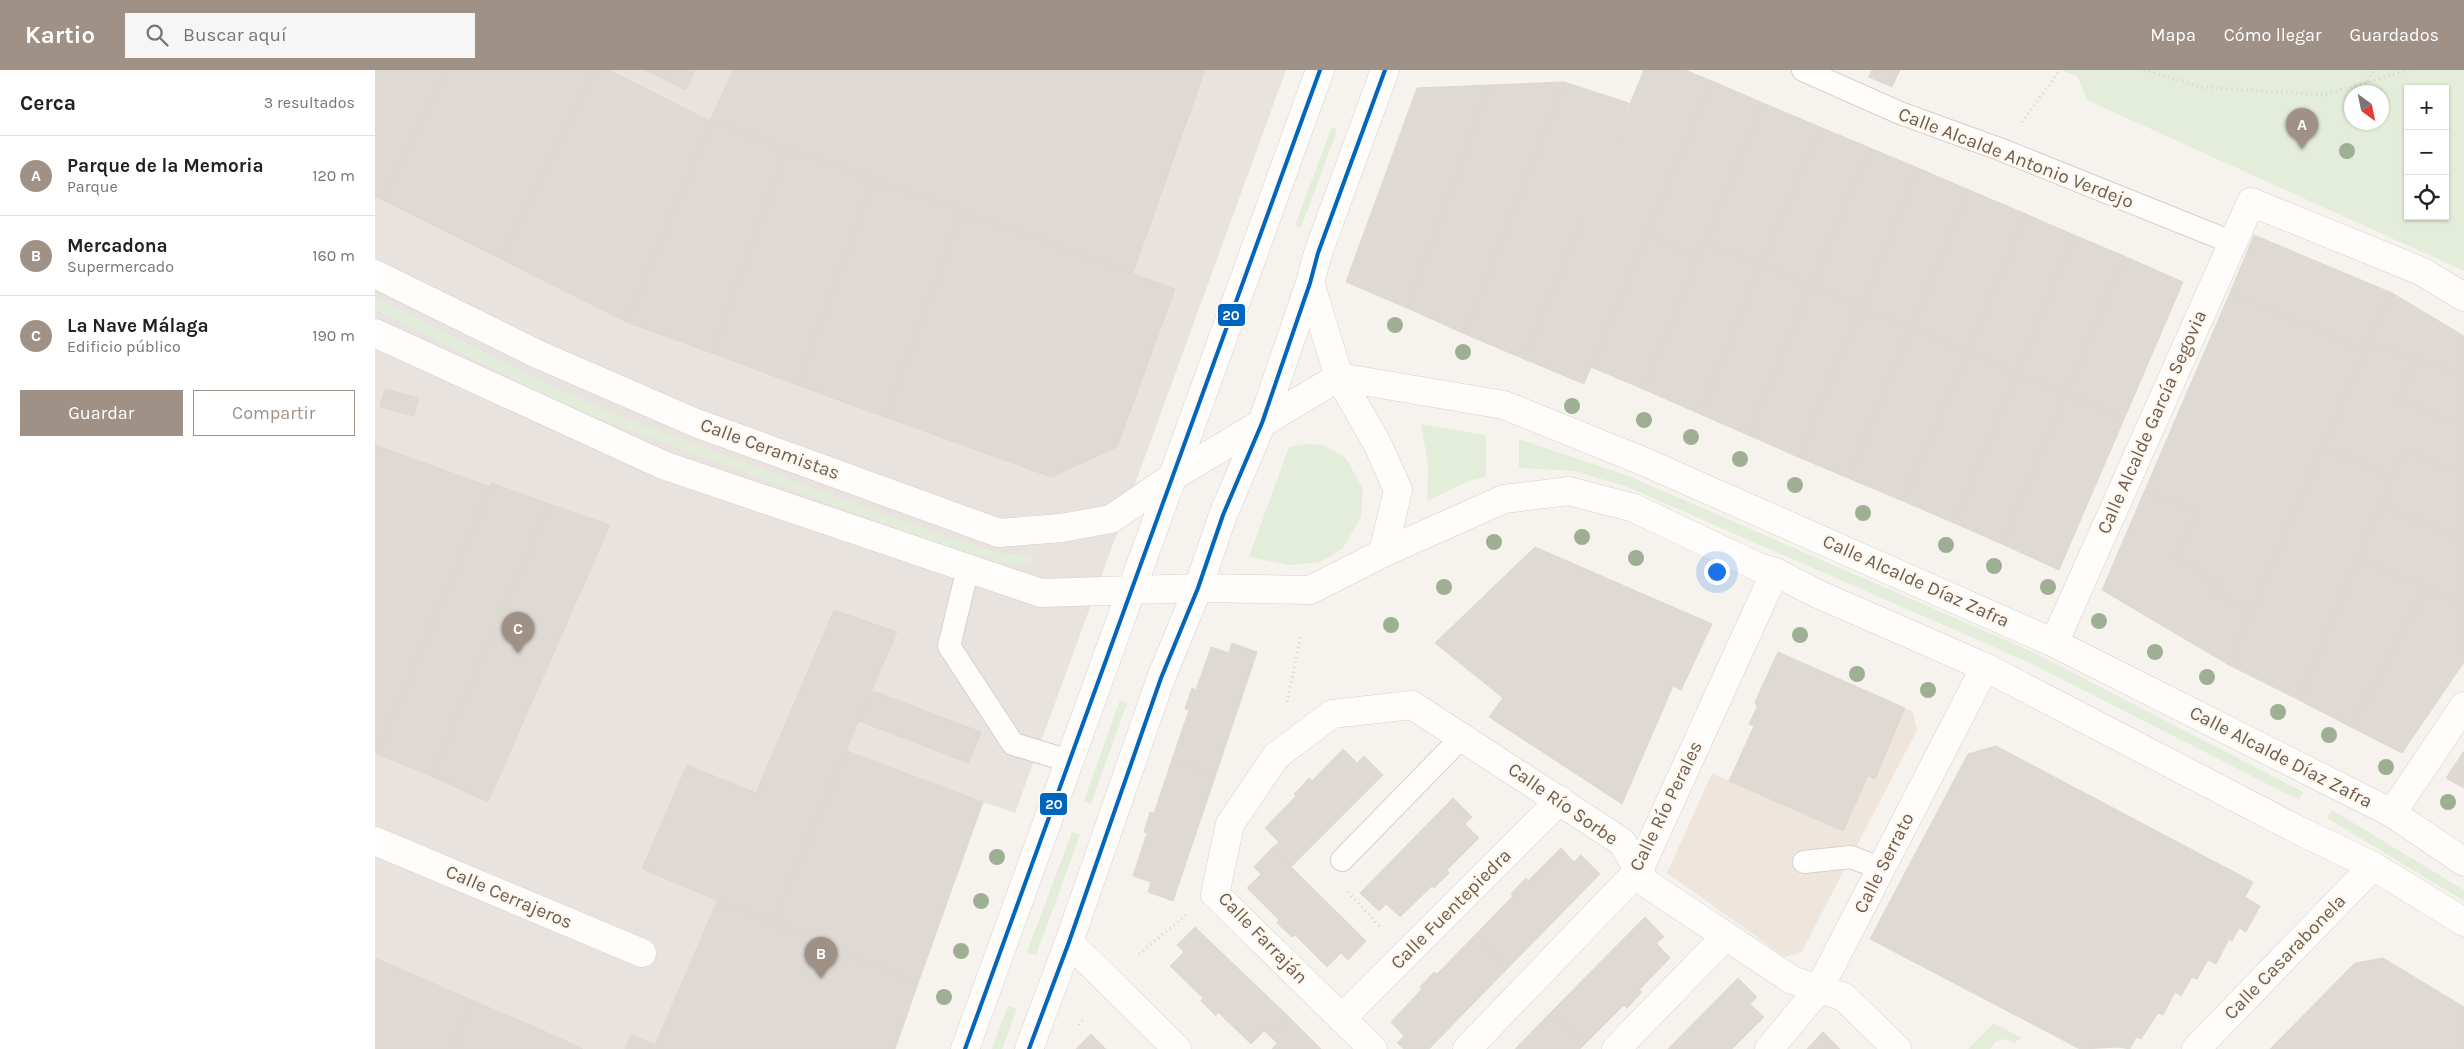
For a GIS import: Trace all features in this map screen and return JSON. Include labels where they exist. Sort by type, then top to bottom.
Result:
[{"type":"main road","points":[[965,1049],[1321,70]]},
{"type":"main road","points":[[1029,1049],[1069,942],[1161,678],[1198,588],[1223,515],[1262,423],[1310,283],[1317,253],[1385,70]]},
{"type":"main road","name":"Calle Alcalde García Segovia","points":[[2054,642],[2231,242],[2251,202],[2421,271],[2464,296]]},
{"type":"main road","name":"Calle Ceramistas","points":[[375,274],[535,353],[696,423],[999,533],[1061,528],[1111,519],[1174,476],[1339,377]]},
{"type":"main road","points":[[1310,283],[1339,377],[1377,443],[1398,490],[1383,553]]},
{"type":"main road","points":[[375,333],[663,465],[1041,593],[1198,588],[1310,590],[1383,553],[1504,499],[1569,491],[1634,508],[1759,568],[1775,572],[1818,594],[1985,668],[2302,832],[2373,866],[2464,922]]},
{"type":"main road","name":"Calle Alcalde Díaz Zafra","points":[[1339,377],[1504,405],[1654,466],[2054,642],[2392,813],[2464,862]]},
{"type":"main road","name":"Calle Río Perales","points":[[1467,1049],[1639,870],[1775,572]]},
{"type":"main road","name":"Calle Serrato","points":[[1769,1049],[1819,989],[1985,668]]},
{"type":"main road","name":"Calle Río Sorbe","points":[[1276,756],[1332,714],[1412,705],[1463,736],[1622,842],[1646,883],[1792,980],[1844,996],[1897,1049]]},
{"type":"main road","points":[[2392,813],[2464,706]]},
{"type":"main road","name":"Calle Farraján","points":[[1276,756],[1230,824],[1215,894],[1373,1049]]},
{"type":"main road","name":"Calle Fuentepiedra","points":[[1342,1018],[1560,800]]},
{"type":"main road","name":"Calle Cerrajeros","points":[[375,841],[642,952]]},
{"type":"main road","name":"Calle Casarabonela","points":[[2197,1049],[2373,866]]},
{"type":"main road","points":[[1616,1049],[1725,936]]},
{"type":"main road","points":[[1069,942],[1177,1049]]},
{"type":"lane","name":"Calle Alcalde Antonio Verdejo","points":[[1803,70],[1900,113],[2002,150],[2231,242]]},
{"type":"lane","points":[[1845,70],[1851,92]]},
{"type":"lane","points":[[968,568],[949,646],[1013,744],[1070,762]]},
{"type":"lane","points":[[1342,860],[1463,736]]},
{"type":"lane","points":[[1804,862],[1851,857],[1881,869]]},
{"type":"path","points":[[2002,150],[2060,70]]},
{"type":"path","points":[[2144,70],[2201,87],[2325,95],[2408,70]]},
{"type":"path","points":[[2367,81],[2375,70]]},
{"type":"path","points":[[1276,756],[1301,634]]},
{"type":"path","points":[[1342,860],[1349,894],[1406,953]]},
{"type":"path","points":[[1139,954],[1179,920],[1215,894]]},
{"type":"shaded area","points":[[375,70],[1286,70],[1015,813],[983,802],[895,1049],[375,1049]]},
{"type":"shaded area","points":[[1778,652],[1913,712],[1917,730],[1801,953],[1785,957],[1667,873],[1712,773],[1729,781],[1754,726],[1749,724],[1757,707],[1755,702]]},
{"type":"green space","points":[[2060,70],[2464,70],[2464,271],[2087,100],[2077,76]]},
{"type":"green space","points":[[1335,127],[1337,131],[1302,225],[1298,228],[1295,225],[1331,129]]},
{"type":"green space","points":[[375,298],[539,380],[609,412],[949,538],[1004,554],[1032,555],[1030,565],[1003,563],[950,548],[608,422],[535,390],[375,309]]},
{"type":"green space","points":[[1421,424],[1486,435],[1486,477],[1471,480],[1427,501],[1428,465]]},
{"type":"green space","points":[[1519,439],[1631,477],[2033,652],[2303,792],[2299,800],[2026,661],[1625,486],[1574,471],[1519,468]]},
{"type":"green space","points":[[1305,444],[1324,445],[1346,458],[1363,489],[1361,517],[1343,548],[1321,562],[1290,565],[1249,557],[1289,447]]},
{"type":"green space","points":[[1120,700],[1127,703],[1091,804],[1084,801]]},
{"type":"green space","points":[[2332,810],[2464,890],[2464,901],[2327,818]]},
{"type":"green space","points":[[1072,832],[1080,835],[1036,955],[1027,952]]},
{"type":"green space","points":[[1008,1006],[1017,1009],[1002,1049],[992,1049]]},
{"type":"green space","points":[[1994,1023],[2021,1038],[2014,1043],[2006,1039],[1995,1042],[1990,1049],[1968,1049]]},
{"type":"building","points":[[375,70],[446,70],[381,199],[375,196]]},
{"type":"building","points":[[446,70],[595,70],[501,259],[381,199]]},
{"type":"building","points":[[595,70],[609,70],[712,122],[626,322],[501,259]]},
{"type":"building","points":[[645,70],[695,70],[686,90]]},
{"type":"building","points":[[733,70],[1205,70],[1133,273],[710,121]]},
{"type":"building","points":[[1644,70],[1685,70],[1712,81],[1584,384],[1524,359]]},
{"type":"building","points":[[1872,70],[1900,70],[1892,87],[1869,77]]},
{"type":"building","points":[[1712,81],[1763,103],[1698,258],[1647,234]]},
{"type":"building","points":[[1564,82],[1629,103],[1524,359],[1465,334]]},
{"type":"building","points":[[1564,82],[1465,334],[1407,308],[1490,85]]},
{"type":"building","points":[[1490,85],[1407,308],[1346,282],[1417,88]]},
{"type":"building","points":[[1763,103],[1820,127],[1761,265],[1705,242]]},
{"type":"building","points":[[712,122],[787,148],[712,353],[626,322]]},
{"type":"building","points":[[1820,127],[1870,148],[1811,286],[1761,265]]},
{"type":"building","points":[[787,148],[874,179],[797,385],[712,353]]},
{"type":"building","points":[[1870,148],[1918,168],[1861,308],[1811,286]]},
{"type":"building","points":[[1918,168],[1969,190],[1911,328],[1861,308]]},
{"type":"building","points":[[874,179],[962,211],[885,417],[797,385]]},
{"type":"building","points":[[1969,190],[2026,214],[1968,352],[1911,328]]},
{"type":"building","points":[[962,211],[1175,289],[1117,447],[1051,477],[885,417]]},
{"type":"building","points":[[2026,214],[2074,235],[2017,374],[1968,352]]},
{"type":"building","points":[[1647,234],[1698,258],[1643,389],[1591,367]]},
{"type":"building","points":[[2074,235],[2124,256],[2066,394],[2017,374]]},
{"type":"building","points":[[2254,235],[2392,293],[2365,350],[2230,293]]},
{"type":"building","points":[[1705,242],[1761,265],[1700,414],[1643,389]]},
{"type":"building","points":[[2124,256],[2183,282],[2124,419],[2066,394]]},
{"type":"building","points":[[1761,265],[1811,286],[1748,435],[1700,414]]},
{"type":"building","points":[[1811,286],[1861,308],[1798,457],[1748,435]]},
{"type":"building","points":[[2230,293],[2365,350],[2251,613],[2213,590],[2217,582],[2174,557],[2197,512],[2145,490]]},
{"type":"building","points":[[2392,293],[2464,336],[2464,373],[2368,344]]},
{"type":"building","points":[[1861,308],[1911,328],[1848,478],[1798,457]]},
{"type":"building","points":[[1911,328],[1968,352],[1903,501],[1848,478]]},
{"type":"building","points":[[2368,344],[2415,359],[2398,400],[2464,427],[2464,475],[2404,450],[2392,478],[2323,446]]},
{"type":"building","points":[[1968,352],[2017,374],[1954,523],[1903,501]]},
{"type":"building","points":[[2415,359],[2464,373],[2464,427],[2398,400]]},
{"type":"building","points":[[2017,374],[2066,394],[2002,544],[1954,523]]},
{"type":"building","points":[[385,389],[419,398],[414,416],[380,407]]},
{"type":"building","points":[[2066,394],[2124,419],[2059,570],[2002,544]]},
{"type":"building","points":[[375,445],[491,487],[377,754],[375,753]]},
{"type":"building","points":[[2323,446],[2392,478],[2299,700],[2229,665]]},
{"type":"building","points":[[2404,450],[2464,475],[2464,540],[2381,505]]},
{"type":"building","points":[[492,483],[549,504],[431,776],[377,754]]},
{"type":"building","points":[[2145,490],[2197,512],[2174,557],[2217,582],[2213,590],[2251,613],[2229,665],[2102,590]]},
{"type":"building","points":[[549,504],[610,525],[488,802],[431,776]]},
{"type":"building","points":[[2381,505],[2464,540],[2464,605],[2358,558]]},
{"type":"building","points":[[1535,547],[1712,624],[1681,690],[1673,686],[1622,804],[1489,717],[1503,698],[1435,643]]},
{"type":"building","points":[[2358,558],[2427,588],[2351,727],[2299,700]]},
{"type":"building","points":[[2427,588],[2464,605],[2464,662],[2402,753],[2351,727]]},
{"type":"building","points":[[834,610],[897,632],[772,923],[642,869],[687,765],[756,793]]},
{"type":"building","points":[[1232,643],[1257,652],[1216,774],[1172,760],[1189,710],[1185,709],[1192,688],[1196,690],[1211,647],[1229,653]]},
{"type":"building","points":[[1778,652],[1905,708],[1875,779],[1868,776],[1843,831],[1729,781],[1754,726],[1749,724],[1757,707],[1755,702]]},
{"type":"building","points":[[873,691],[981,732],[969,763],[859,721]]},
{"type":"building","points":[[1996,746],[2253,882],[2245,897],[2260,906],[2246,932],[2239,928],[2232,941],[2229,939],[2216,964],[2208,960],[2197,979],[2192,977],[2181,996],[2175,992],[2163,1015],[2158,1013],[2141,1039],[2136,1037],[2130,1049],[2119,1047],[2080,1049],[1870,939],[1968,754]]},
{"type":"building","points":[[1343,749],[1357,763],[1364,756],[1383,775],[1291,867],[1272,848],[1279,842],[1265,828],[1296,796],[1294,794],[1309,778],[1312,781]]},
{"type":"building","points":[[847,751],[983,802],[918,983],[772,923]]},
{"type":"building","points":[[2464,751],[2464,788],[2446,778]]},
{"type":"building","points":[[1172,760],[1216,774],[1173,901],[1148,892],[1151,882],[1133,876],[1147,833],[1144,832],[1150,812],[1154,813]]},
{"type":"building","points":[[1453,798],[1472,817],[1465,824],[1479,838],[1447,870],[1449,873],[1434,888],[1432,886],[1400,917],[1386,904],[1379,911],[1360,893]]},
{"type":"building","points":[[1272,848],[1366,941],[1348,960],[1341,953],[1327,967],[1295,935],[1292,937],[1277,923],[1279,920],[1247,888],[1261,874],[1254,867]]},
{"type":"building","points":[[1561,848],[1574,862],[1581,855],[1600,874],[1510,966],[1476,934],[1513,896],[1511,894],[1519,885],[1526,878],[1528,881]]},
{"type":"building","points":[[717,901],[918,983],[895,1049],[664,1049],[655,1045]]},
{"type":"building","points":[[1645,917],[1664,937],[1656,943],[1670,958],[1639,990],[1642,992],[1627,1008],[1624,1005],[1586,1043],[1553,1010]]},
{"type":"building","points":[[1195,927],[1290,1018],[1272,1038],[1264,1031],[1251,1044],[1218,1012],[1216,1016],[1201,1001],[1203,998],[1170,966],[1184,952],[1177,945]]},
{"type":"building","points":[[1476,934],[1510,966],[1429,1049],[1404,1049],[1397,1043],[1404,1036],[1391,1022],[1422,989],[1420,987],[1434,972],[1437,974]]},
{"type":"building","points":[[375,958],[474,1001],[452,1049],[375,1049]]},
{"type":"building","points":[[2383,958],[2464,1007],[2464,1049],[2270,1049],[2355,963]]},
{"type":"building","points":[[1738,978],[1757,997],[1750,1004],[1764,1017],[1732,1049],[1668,1049]]},
{"type":"building","points":[[474,1001],[544,1031],[583,1049],[452,1049]]},
{"type":"building","points":[[1553,1010],[1586,1043],[1580,1049],[1515,1049]]},
{"type":"building","points":[[1290,1018],[1321,1049],[1272,1049],[1277,1043],[1272,1038]]},
{"type":"building","points":[[1823,1032],[1840,1049],[1807,1049]]},
{"type":"building","points":[[631,1034],[655,1045],[664,1049],[625,1049]]},
{"type":"building","points":[[1091,1034],[1106,1049],[1076,1049]]},
{"type":"transit line","name":"20","points":[[965,1049],[1320,70]]},
{"type":"transit line","name":"20","points":[[1029,1049],[1069,942],[1161,678],[1198,588],[1223,515],[1262,423],[1310,283],[1318,253],[1385,70]]},
{"type":"place","name":"Parque de la Memoria","points":[[2302,149]]},
{"type":"place","name":"La Nave Málaga","points":[[518,653]]},
{"type":"place","name":"Mercadona","points":[[821,978]]}]
